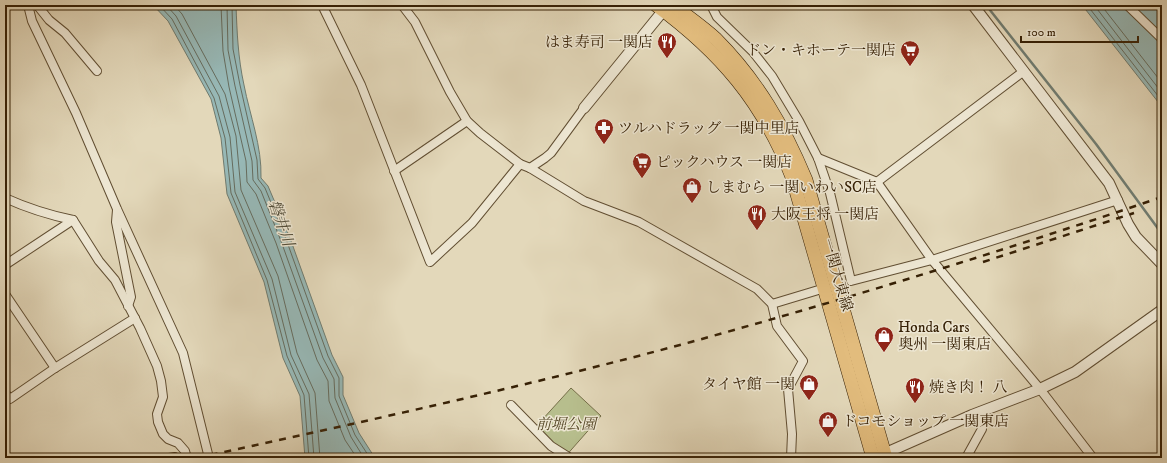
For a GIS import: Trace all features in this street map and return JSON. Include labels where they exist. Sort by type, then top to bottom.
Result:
[{"type":"main road","name":"一関大東線","points":[[665,6],[716,55],[749,96],[764,118],[781,149],[792,177],[825,288],[879,457]]},
{"type":"main road","name":"一関大東線","points":[[665,6],[716,39],[764,96],[793,149],[806,180],[879,457]]},
{"type":"street","points":[[28,5],[32,21],[76,113],[117,209],[183,353],[209,458]]},
{"type":"street","points":[[37,5],[49,20],[65,33],[97,71]]},
{"type":"street","points":[[322,5],[361,85],[378,124],[394,171],[430,262],[472,223],[520,164]]},
{"type":"street","points":[[402,5],[415,22],[450,92],[467,121],[520,164],[530,168],[584,201],[639,222],[755,287],[772,304],[777,326],[803,361],[788,390],[792,434],[791,458]]},
{"type":"street","points":[[711,5],[717,18],[753,52],[772,76],[799,121],[818,158],[830,193],[851,281],[932,260],[1118,200]]},
{"type":"street","points":[[973,5],[1109,183],[1128,224],[1136,237],[1162,264]]},
{"type":"street","points":[[1127,5],[1162,40]]},
{"type":"street","points":[[530,168],[551,152],[665,6]]},
{"type":"street","points":[[877,182],[1024,71]]},
{"type":"street","points":[[394,171],[467,121]]},
{"type":"street","points":[[818,158],[877,182],[932,260],[1040,389],[1093,458]]},
{"type":"street","points":[[5,198],[26,208],[48,215],[73,220],[99,261],[115,280],[135,318],[157,366],[161,381],[163,397],[156,414],[158,422],[163,434],[168,439],[178,443],[185,451],[187,458]]},
{"type":"street","points":[[117,209],[116,222],[131,297],[128,306]]},
{"type":"street","points":[[5,265],[73,220]]},
{"type":"street","points":[[772,304],[825,288]]},
{"type":"street","points":[[5,294],[55,368]]},
{"type":"street","points":[[879,457],[981,412],[1040,389],[1075,372],[1162,310]]},
{"type":"street","points":[[5,394],[10,399],[55,368],[135,318]]},
{"type":"street","points":[[512,406],[551,446],[570,458]]},
{"type":"street","points":[[966,458],[982,429],[981,412]]},
{"type":"green space","name":"前堀公園","points":[[571,388],[601,416],[564,458],[560,458],[531,432]]},
{"type":"water","name":"磐井川","points":[[153,5],[236,5],[240,65],[246,97],[258,143],[261,178],[268,186],[290,238],[332,355],[343,377],[343,395],[359,433],[375,458],[305,458],[300,396],[283,358],[264,282],[227,194],[221,138],[211,99],[168,21]]},
{"type":"water","points":[[1082,5],[1162,5],[1162,107]]},
{"type":"waterway","points":[[986,5],[1096,144],[1162,234]]},
{"type":"railway","points":[[197,458],[507,389],[691,342],[928,273],[1162,197]]},
{"type":"railway","points":[[983,262],[1134,213]]},
{"type":"place","name":"はま寿司 一関店","points":[[667,59]]},
{"type":"place","name":"ドン・キホーテ一関店","points":[[910,67]]},
{"type":"place","name":"ツルハドラッグ 一関中里店","points":[[604,145]]},
{"type":"place","name":"ピックハウス 一関店","points":[[642,179]]},
{"type":"place","name":"しまむら 一関いわいSC店","points":[[692,204]]},
{"type":"place","name":"大阪王将 一関店","points":[[757,231]]},
{"type":"place","name":"Honda Cars 奥州 一関東店","points":[[884,353]]},
{"type":"place","name":"タイヤ館 一関","points":[[809,401]]},
{"type":"place","name":"焼き肉！ 八","points":[[915,404]]},
{"type":"place","name":"ドコモショップ 一関東店","points":[[828,438]]}]
